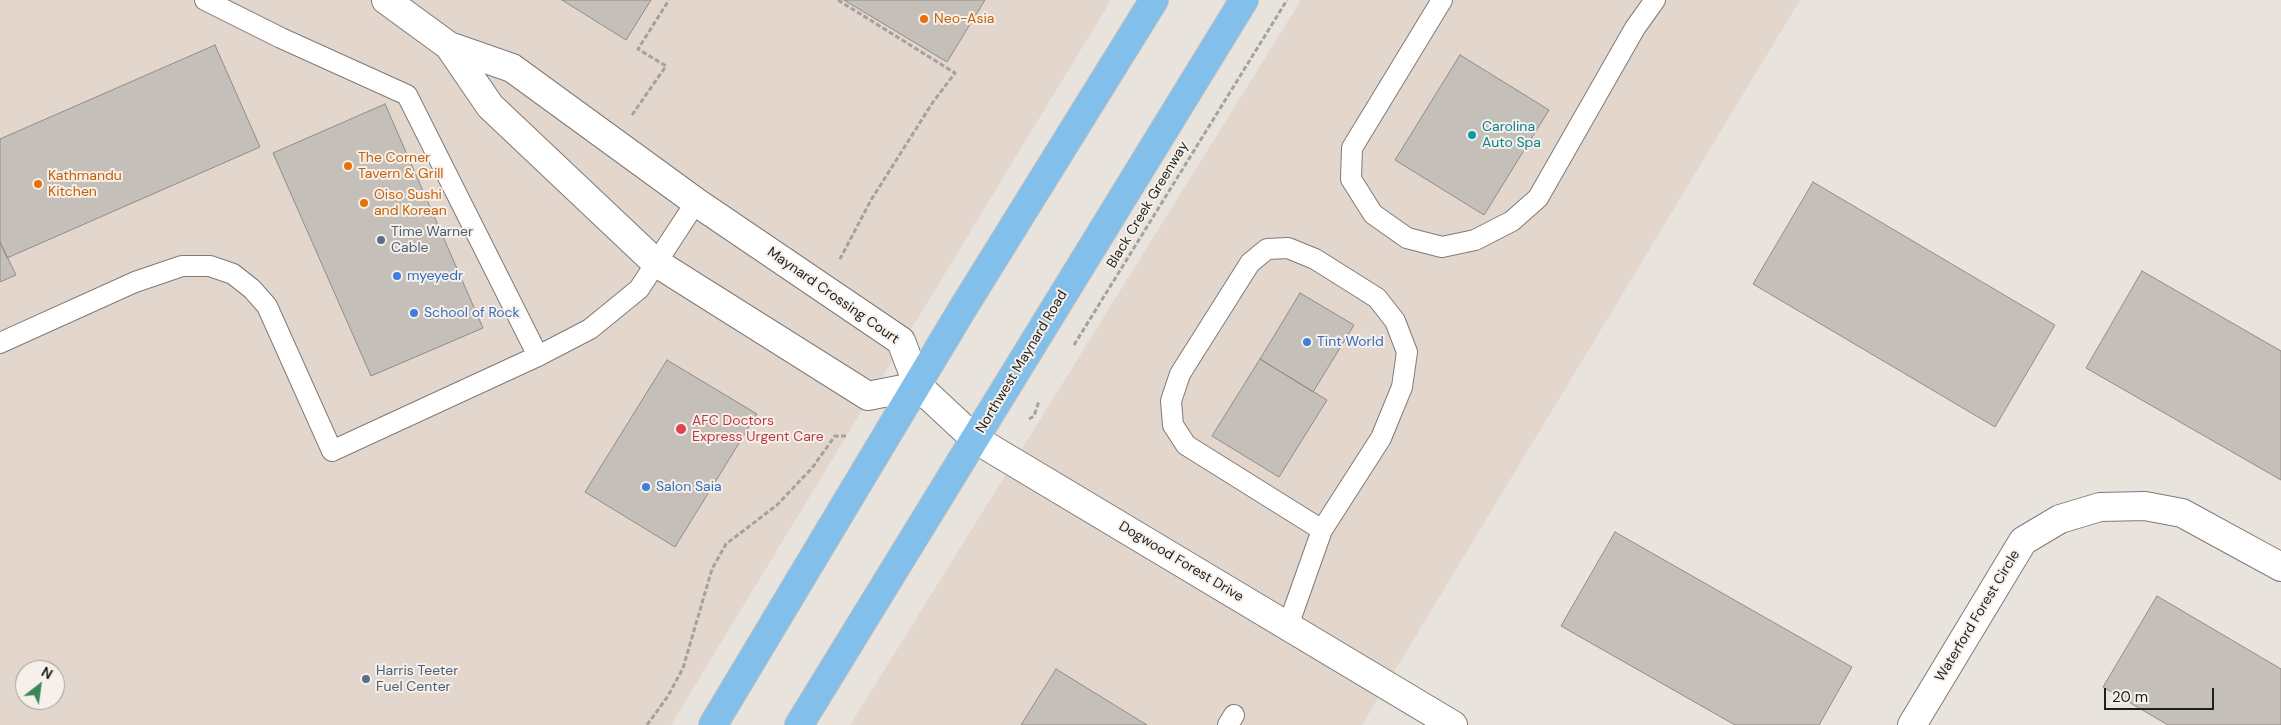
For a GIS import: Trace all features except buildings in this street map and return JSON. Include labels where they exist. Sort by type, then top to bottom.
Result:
[{"type":"main road","points":[[713,725],[1154,0]]},
{"type":"main road","name":"Northwest Maynard Road","points":[[799,725],[1244,0]]},
{"type":"street","name":"Maynard Crossing Court","points":[[386,0],[449,46],[512,68],[696,202],[901,341],[918,386],[868,396],[655,262],[490,106],[449,46]]},
{"type":"street","name":"Dogwood Forest Drive","points":[[918,386],[975,439],[1453,725]]},
{"type":"street","name":"Waterford Forest Circle","points":[[1912,725],[2023,541],[2060,518],[2100,507],[2145,506],[2182,513],[2281,567]]},
{"type":"lane","points":[[204,0],[281,38],[407,95],[538,356]]},
{"type":"lane","points":[[1442,0],[1352,148],[1351,179],[1373,214],[1407,238],[1442,247],[1474,240],[1512,221],[1538,198],[1635,28],[1655,0]]},
{"type":"lane","points":[[0,343],[135,282],[182,266],[210,266],[233,274],[252,289],[267,306],[332,451],[538,356],[590,329],[639,289],[696,202]]},
{"type":"lane","points":[[1288,626],[1322,530],[1381,438],[1402,387],[1407,352],[1395,321],[1377,298],[1315,259],[1288,248],[1267,249],[1250,263],[1180,374],[1171,401],[1173,425],[1186,445],[1322,530]]},
{"type":"path","points":[[631,116],[647,96],[666,66],[638,49],[669,0]]},
{"type":"path","points":[[838,0],[955,73],[933,102],[871,200],[840,259]]},
{"type":"path","name":"Black Creek Greenway","points":[[1069,352],[1287,0]]},
{"type":"path","points":[[1029,419],[1034,416],[1042,392]]},
{"type":"path","points":[[647,725],[668,696],[683,668],[712,569],[726,544],[777,505],[812,468],[834,436],[846,436]]},
{"type":"shaded area","points":[[0,0],[1111,0],[671,725],[0,725]]},
{"type":"shaded area","points":[[1301,0],[1800,0],[1362,725],[850,725]]},
{"type":"place","name":"Neo-Asia","points":[[924,19]]},
{"type":"place","name":"Carolina Auto Spa","points":[[1472,135]]},
{"type":"place","name":"The Corner Tavern & Grill","points":[[348,166]]},
{"type":"place","name":"Kathmandu Kitchen","points":[[38,184]]},
{"type":"place","name":"Oiso Sushi and Korean","points":[[364,203]]},
{"type":"place","name":"Time Warner Cable","points":[[381,240]]},
{"type":"place","name":"myeyedr","points":[[397,276]]},
{"type":"place","name":"School of Rock","points":[[414,313]]},
{"type":"place","name":"Tint World","points":[[1307,342]]},
{"type":"place","name":"AFC Doctors Express Urgent Care","points":[[681,429]]},
{"type":"place","name":"Salon Saia","points":[[646,487]]},
{"type":"place","name":"Harris Teeter Fuel Center","points":[[366,679]]}]
